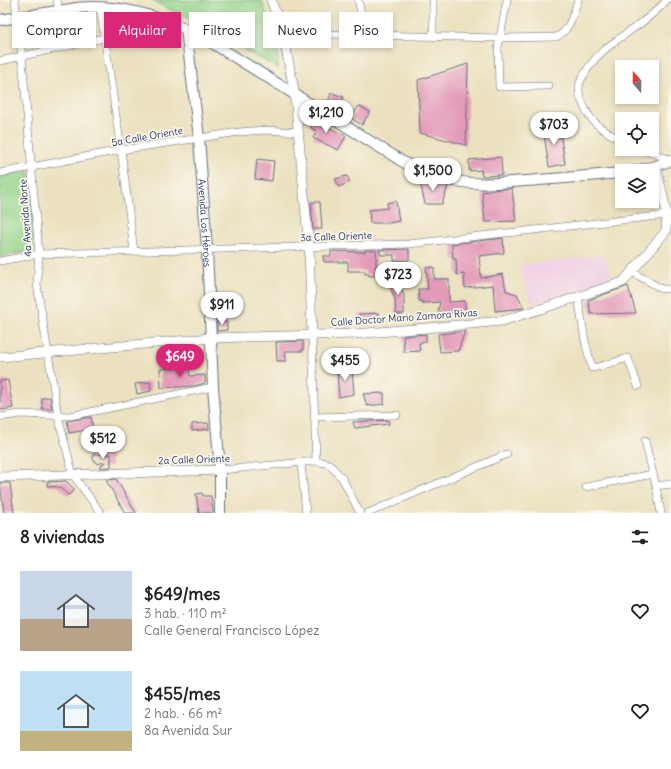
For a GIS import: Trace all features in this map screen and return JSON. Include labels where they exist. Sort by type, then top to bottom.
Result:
[{"type":"main road","points":[[52,12],[105,5],[147,15],[186,29],[219,46],[295,96],[405,163],[418,170],[437,177],[458,182],[483,183],[530,181],[615,174]]},
{"type":"main road","points":[[0,20],[12,18]]},
{"type":"main road","name":"Avenida Los Héroes","points":[[186,29],[199,138],[207,249],[213,387],[220,470],[220,513]]},
{"type":"main road","points":[[659,165],[671,160]]},
{"type":"street","name":"4a Avenida Norte","points":[[15,0],[16,12]]},
{"type":"street","points":[[57,0],[59,11]]},
{"type":"street","points":[[271,0],[275,12]]},
{"type":"street","points":[[358,0],[361,12]]},
{"type":"street","points":[[433,0],[433,36]]},
{"type":"street","points":[[507,0],[498,48],[499,88],[549,86]]},
{"type":"street","points":[[393,35],[500,38],[556,37],[563,34],[567,29],[578,0]]},
{"type":"street","points":[[615,136],[597,126],[590,118],[581,99],[579,89],[581,80],[591,62],[606,47],[638,25],[660,8],[667,0]]},
{"type":"street","points":[[0,61],[104,38]]},
{"type":"street","name":"4a Avenida Norte","points":[[21,48],[39,254],[37,284],[58,416],[73,474]]},
{"type":"street","points":[[106,48],[134,251]]},
{"type":"street","points":[[286,48],[295,96],[309,248],[316,461],[330,464],[342,478],[360,513]]},
{"type":"street","name":"5a Calle Oriente","points":[[0,174],[121,150],[239,132],[265,130],[299,132]]},
{"type":"street","points":[[659,156],[671,160]]},
{"type":"street","name":"Calle Doctor Mario Zamora Rivas","points":[[0,357],[211,338],[354,334],[502,320],[623,282],[666,231],[669,215],[659,177]]},
{"type":"street","name":"3a Calle Oriente","points":[[0,261],[39,254],[207,249],[309,248],[409,244],[669,215]]},
{"type":"street","points":[[632,272],[662,289],[671,289]]},
{"type":"street","points":[[578,297],[584,335],[592,368],[629,358],[638,386]]},
{"type":"street","points":[[0,417],[20,414],[70,416],[213,387]]},
{"type":"street","points":[[314,417],[397,415]]},
{"type":"street","points":[[645,440],[661,513]]},
{"type":"street","points":[[368,513],[507,454]]},
{"type":"street","name":"2a Calle Oriente","points":[[0,477],[220,470],[316,461]]},
{"type":"street","points":[[302,463],[306,513]]},
{"type":"street","points":[[73,474],[101,513]]},
{"type":"street","points":[[586,487],[653,474]]},
{"type":"street","points":[[656,486],[671,484]]},
{"type":"shaded area","points":[[603,255],[613,277],[582,289],[532,304],[519,265]]},
{"type":"green space","points":[[152,0],[261,0],[266,12],[263,12],[263,48],[276,48],[278,68],[241,48],[255,48],[255,12],[189,12],[189,19],[181,15],[181,12],[176,12]]},
{"type":"green space","points":[[29,171],[35,242],[30,251],[0,257],[0,177]]},
{"type":"building","points":[[468,64],[466,145],[420,133],[418,80]]},
{"type":"building","points":[[331,93],[344,97],[340,107],[328,103]]},
{"type":"building","points":[[359,106],[370,112],[362,125],[351,118]]},
{"type":"building","points":[[303,113],[346,136],[338,150],[313,138],[317,131],[311,128],[310,121],[303,121]]},
{"type":"building","points":[[559,125],[565,164],[549,167],[543,128]]},
{"type":"building","points":[[501,157],[502,175],[482,176],[481,170],[469,171],[469,160]]},
{"type":"building","points":[[257,159],[274,161],[272,181],[255,179]]},
{"type":"building","points":[[347,176],[350,182],[339,187],[335,179]]},
{"type":"building","points":[[419,177],[448,186],[442,204],[425,204]]},
{"type":"building","points":[[499,189],[512,189],[516,221],[485,222],[482,192]]},
{"type":"building","points":[[396,201],[399,221],[388,223],[370,223],[369,210],[388,208],[387,203]]},
{"type":"building","points":[[311,202],[320,202],[322,229],[313,229]]},
{"type":"building","points":[[503,238],[504,253],[479,256],[481,278],[503,274],[506,291],[517,294],[524,308],[495,311],[493,285],[465,288],[464,274],[457,275],[456,259],[453,259],[452,244]]},
{"type":"building","points":[[409,249],[409,260],[394,261],[394,255],[381,255],[379,250]]},
{"type":"building","points":[[365,250],[376,250],[376,276],[369,276],[369,274],[365,274],[365,271],[348,271],[348,262],[324,262],[323,256],[331,256],[331,251],[365,252]]},
{"type":"building","points":[[434,267],[434,279],[449,279],[449,302],[465,301],[465,312],[438,312],[440,302],[422,303],[422,301],[419,301],[418,289],[428,289],[426,268]]},
{"type":"building","points":[[398,279],[404,294],[404,314],[396,314],[395,299],[388,282]]},
{"type":"building","points":[[628,286],[636,313],[591,314],[588,300]]},
{"type":"building","points":[[379,313],[380,321],[359,322],[359,314]]},
{"type":"building","points":[[217,322],[227,322],[227,330],[217,331]]},
{"type":"building","points":[[465,331],[458,351],[440,352],[438,334]]},
{"type":"building","points":[[426,334],[426,342],[419,343],[420,351],[404,352],[403,336]]},
{"type":"building","points":[[303,341],[303,351],[285,351],[286,361],[277,361],[276,342]]},
{"type":"building","points":[[189,367],[190,376],[205,375],[205,383],[195,386],[161,388],[160,369]]},
{"type":"building","points":[[352,368],[354,394],[339,397],[337,370]]},
{"type":"building","points":[[8,380],[13,408],[0,410],[0,381]]},
{"type":"building","points":[[150,382],[151,391],[137,394],[135,384]]},
{"type":"building","points":[[384,393],[384,404],[367,406],[363,394]]},
{"type":"building","points":[[50,397],[52,409],[42,409],[42,398]]},
{"type":"building","points":[[91,417],[93,429],[69,433],[67,421]]},
{"type":"building","points":[[388,420],[389,424],[355,428],[353,422]]},
{"type":"building","points":[[208,423],[209,429],[192,431],[192,424]]},
{"type":"building","points":[[93,454],[111,454],[111,467],[99,468],[105,462],[97,464],[93,459]]},
{"type":"building","points":[[116,479],[136,513],[125,513],[106,480]]},
{"type":"building","points":[[66,481],[75,490],[68,495],[59,487],[47,486],[47,482]]},
{"type":"building","points":[[0,483],[10,483],[14,513],[4,513]]},
{"type":"building","points":[[202,493],[203,496],[211,496],[213,513],[199,513],[196,494]]}]
